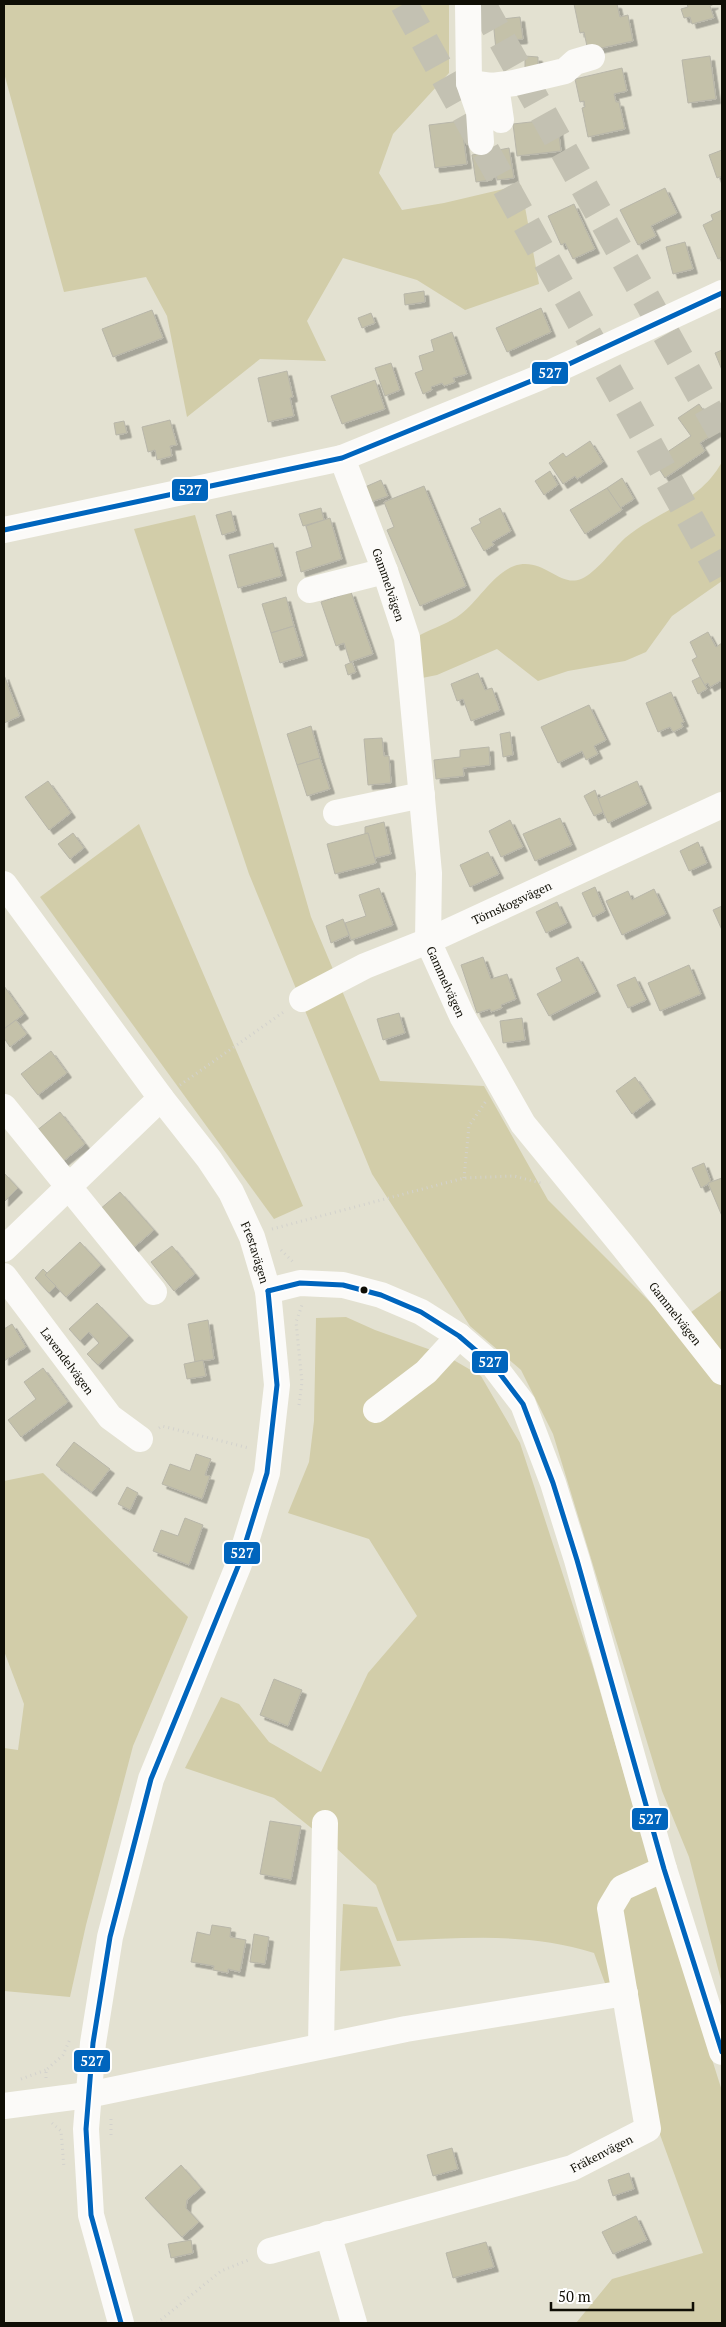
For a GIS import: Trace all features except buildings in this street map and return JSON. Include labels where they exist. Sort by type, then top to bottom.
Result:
[{"type":"street","points":[[468,4],[469,83],[479,112],[481,142]]},
{"type":"street","points":[[469,83],[496,86],[565,72],[575,62],[592,58]]},
{"type":"street","points":[[496,86],[501,120]]},
{"type":"street","points":[[4,530],[342,458],[541,377],[722,293]]},
{"type":"street","name":"Gammelvägen","points":[[342,458],[385,571],[407,638],[429,872],[428,941],[462,1016],[523,1124],[722,1372]]},
{"type":"street","points":[[310,590],[385,571]]},
{"type":"street","points":[[336,813],[422,795]]},
{"type":"street","name":"Törnskogsvägen","points":[[302,999],[365,966],[428,941],[722,805]]},
{"type":"street","name":"Frestavägen","points":[[4,884],[231,1192],[252,1237],[268,1291],[277,1385],[267,1473],[239,1564],[151,1779],[110,1937],[93,2043],[100,2092],[86,2129],[91,2215],[121,2323]]},
{"type":"street","points":[[4,1249],[162,1098]]},
{"type":"street","points":[[4,1107],[154,1292]]},
{"type":"street","name":"Lavendelvägen","points":[[4,1276],[110,1417],[140,1440]]},
{"type":"street","points":[[268,1291],[300,1283],[342,1285],[381,1295],[421,1312],[459,1336],[494,1366],[523,1404],[552,1483],[577,1560],[664,1869],[722,2052]]},
{"type":"street","points":[[376,1410],[426,1372],[459,1336]]},
{"type":"street","points":[[321,2046],[325,1823]]},
{"type":"street","name":"Fräkenvägen","points":[[270,2251],[572,2168],[648,2129],[610,1908],[622,1888],[664,1869]]},
{"type":"street","points":[[4,2106],[100,2092],[406,2029],[624,1993]]},
{"type":"street","points":[[328,2234],[354,2323]]},
{"type":"path","points":[[162,1098],[302,999]]},
{"type":"path","points":[[464,1178],[469,1126],[499,1082]]},
{"type":"path","points":[[273,1237],[268,1230],[464,1178],[514,1176],[578,1192]]},
{"type":"path","points":[[277,1244],[295,1263],[303,1304],[296,1322],[302,1382],[299,1407]]},
{"type":"path","points":[[140,1440],[162,1426],[251,1448]]},
{"type":"path","points":[[18,2080],[46,2070]]},
{"type":"path","points":[[100,2092],[110,2145]]},
{"type":"path","points":[[157,2323],[221,2271],[270,2251]]},
{"type":"shaded area","points":[[4,4],[449,4],[449,73],[393,134],[379,173],[402,210],[444,203],[521,185],[539,284],[465,310],[417,280],[343,258],[307,321],[326,361],[260,359],[187,417],[167,316],[146,277],[64,292],[4,73]]},
{"type":"shaded area","points":[[722,462],[722,581],[672,616],[646,652],[625,661],[568,671],[538,681],[497,649],[437,675],[422,678],[419,657],[420,635],[447,623],[461,614],[500,575],[514,566],[524,564],[534,565],[573,581],[587,576],[625,538],[638,528],[678,505],[702,487],[713,476]]},
{"type":"shaded area","points":[[195,515],[311,917],[380,1081],[484,1086],[548,1200],[673,1325],[722,1290],[722,1984],[689,1857],[662,1791],[553,1434],[521,1370],[470,1326],[372,1174],[249,874],[134,529]]},
{"type":"shaded area","points":[[139,824],[303,1206],[274,1219],[40,897]]},
{"type":"shaded area","points":[[346,1317],[375,1330],[445,1355],[481,1376],[520,1443],[593,1667],[644,1843],[722,2091],[722,2323],[576,2323],[612,2279],[703,2253],[594,1953],[569,1946],[520,1939],[472,1938],[397,1941],[376,1885],[335,1847],[274,1798],[185,1768],[221,1697],[239,1704],[269,1742],[321,1772],[368,1673],[417,1616],[369,1539],[288,1513],[309,1462],[314,1421],[316,1318]]},
{"type":"shaded area","points":[[43,1473],[188,1617],[133,1746],[86,1925],[70,1997],[4,1991],[4,1748],[18,1750],[24,1704],[4,1651],[4,1481]]},
{"type":"shaded area","points":[[343,1904],[377,1907],[401,1966],[340,1971]]},
{"type":"tunnel","points":[[404,4],[722,576]]},
{"type":"tunnel","points":[[482,4],[722,434]]},
{"type":"transit line","name":"527","points":[[4,530],[342,458],[541,377],[722,293]]},
{"type":"transit line","name":"527","points":[[268,1291],[300,1283],[343,1285],[381,1295],[421,1312],[459,1336],[494,1366],[523,1404],[553,1483],[577,1560],[664,1869],[722,2052]]},
{"type":"transit line","name":"527","points":[[121,2323],[91,2215],[86,2129],[93,2043],[110,1937],[151,1779],[239,1564],[267,1473],[277,1385],[268,1291]]}]
